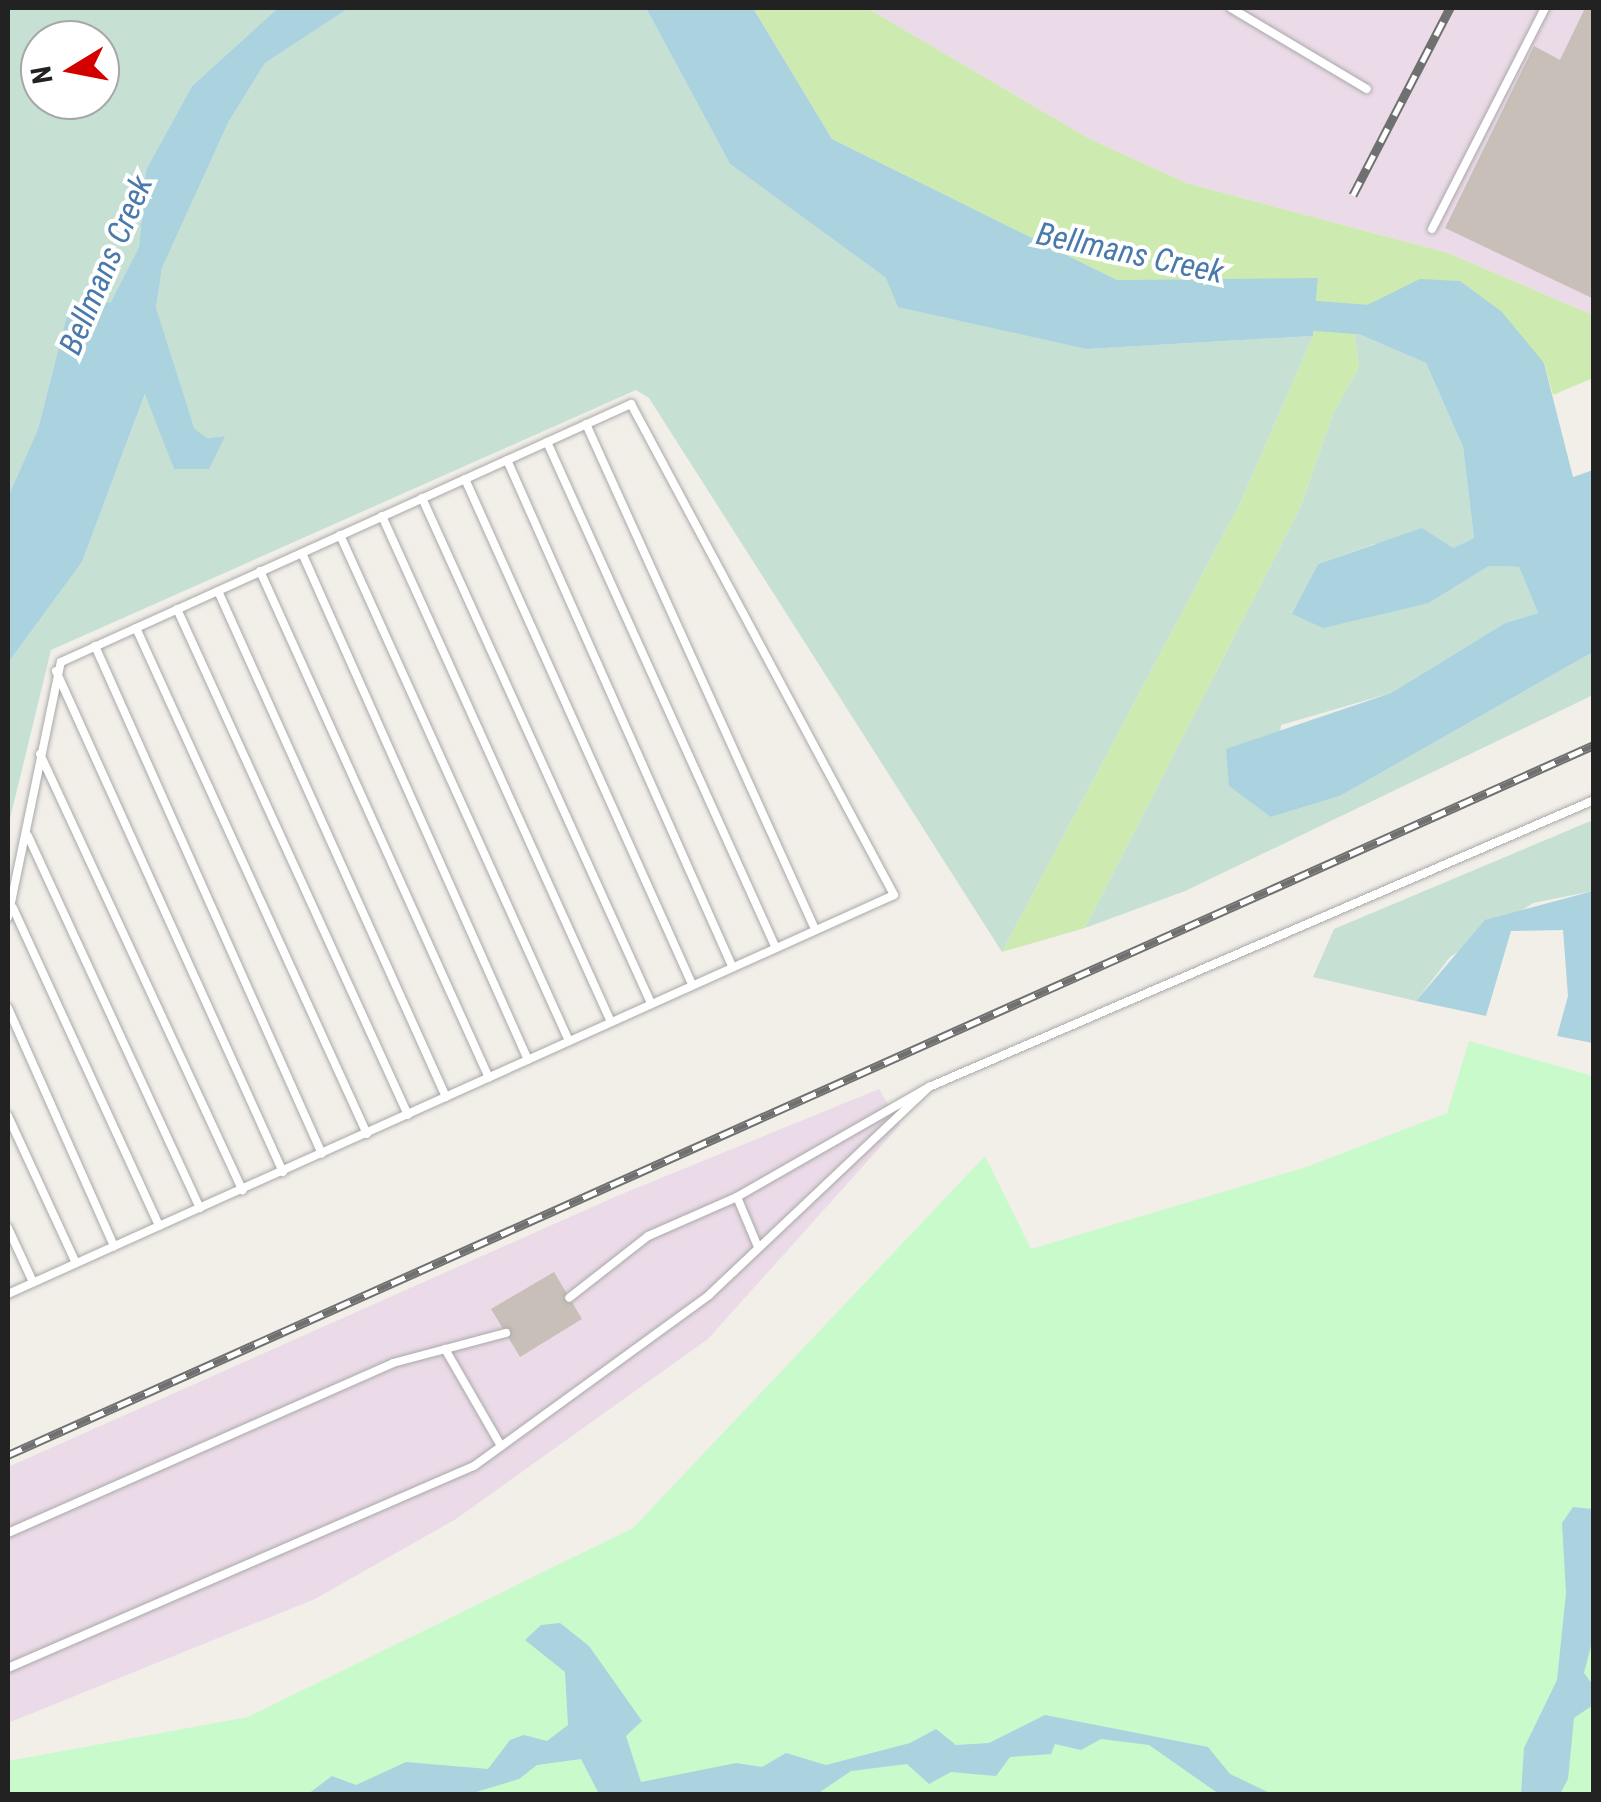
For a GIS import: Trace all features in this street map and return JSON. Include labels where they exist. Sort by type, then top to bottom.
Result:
[{"type":"lane","points":[[1231,8],[1368,89]]},
{"type":"lane","points":[[1432,228],[1545,8]]},
{"type":"lane","points":[[8,1294],[367,1134],[775,946],[894,895],[631,404],[61,662],[56,671],[10,912],[159,1226]]},
{"type":"lane","points":[[586,424],[815,929]]},
{"type":"lane","points":[[547,442],[775,946]]},
{"type":"lane","points":[[506,460],[732,966]]},
{"type":"lane","points":[[465,479],[692,984]]},
{"type":"lane","points":[[422,498],[651,1003]]},
{"type":"lane","points":[[382,516],[610,1022]]},
{"type":"lane","points":[[340,536],[569,1041]]},
{"type":"lane","points":[[302,553],[528,1060]]},
{"type":"lane","points":[[260,572],[489,1078]]},
{"type":"lane","points":[[218,591],[446,1098]]},
{"type":"lane","points":[[177,609],[408,1115]]},
{"type":"lane","points":[[136,628],[367,1134]]},
{"type":"lane","points":[[95,646],[322,1154]]},
{"type":"lane","points":[[56,671],[283,1172]]},
{"type":"lane","points":[[40,753],[242,1190]]},
{"type":"lane","points":[[569,1298],[648,1236],[737,1196],[929,1087],[1594,800]]},
{"type":"lane","points":[[26,833],[200,1208]]},
{"type":"lane","points":[[8,1008],[114,1246]]},
{"type":"lane","points":[[8,1668],[474,1466],[709,1295],[929,1087]]},
{"type":"lane","points":[[8,1116],[76,1263]]},
{"type":"lane","points":[[737,1196],[758,1247]]},
{"type":"lane","points":[[8,1228],[34,1282]]},
{"type":"lane","points":[[8,1533],[392,1364],[506,1333]]},
{"type":"lane","points":[[445,1349],[500,1446]]},
{"type":"shaded area","points":[[867,8],[1593,8],[1593,315],[1448,253],[1186,183],[1088,138]]},
{"type":"shaded area","points":[[879,1089],[900,1125],[708,1339],[456,1519],[315,1599],[8,1723],[8,1467],[617,1196]]},
{"type":"green space","points":[[8,8],[278,8],[192,86],[146,170],[139,247],[111,303],[68,311],[38,429],[8,497]]},
{"type":"green space","points":[[349,8],[646,8],[730,164],[886,278],[1087,349],[1313,336],[1240,503],[1002,952],[649,398],[636,390],[51,650],[8,827],[8,663],[82,562],[146,392],[174,469],[223,436],[207,438],[194,428],[171,372],[156,308],[162,268],[229,121],[265,63]]},
{"type":"green space","points":[[753,8],[867,8],[1088,138],[1186,183],[1448,253],[1593,315],[1593,378],[1553,395],[1544,362],[1354,332],[1359,367],[1333,414],[1301,506],[1085,928],[1002,952],[1240,503],[1313,336],[1318,279],[1117,280],[832,139]]},
{"type":"green space","points":[[1354,332],[1426,363],[1463,447],[1474,538],[1453,548],[1374,544],[1318,564],[1293,614],[1429,603],[1489,566],[1519,567],[1538,613],[1505,623],[1391,693],[1281,725],[1271,817],[1340,796],[1593,652],[1593,695],[1185,891],[1085,928],[1301,506],[1333,414],[1359,367]]},
{"type":"green space","points":[[1593,820],[1593,891],[1533,903],[1450,957],[1416,1001],[1313,977],[1334,929]]},
{"type":"green space","points":[[1469,1041],[1593,1076],[1593,1794],[8,1794],[8,1761],[248,1717],[633,1528],[985,1156],[1031,1249],[1306,1167],[1447,1113]]},
{"type":"water","points":[[278,8],[349,8],[265,63],[229,121],[162,268],[156,308],[194,428],[207,438],[225,436],[209,469],[174,469],[145,394],[82,562],[8,663],[8,497],[38,429],[68,311],[111,302],[139,247],[146,170],[192,86]]},
{"type":"water","points":[[646,8],[753,8],[832,139],[1117,280],[1318,278],[1313,336],[1087,349],[898,307],[886,278],[730,164]]},
{"type":"water","points":[[1420,279],[1460,281],[1502,312],[1544,363],[1573,477],[1593,470],[1593,652],[1340,796],[1271,817],[1229,786],[1226,749],[1391,693],[1505,623],[1538,613],[1519,567],[1489,566],[1429,603],[1323,628],[1292,614],[1318,564],[1422,528],[1453,548],[1474,538],[1463,447],[1426,363],[1354,332],[1363,307]]},
{"type":"water","points":[[1593,891],[1593,1043],[1557,1036],[1568,996],[1563,930],[1511,931],[1486,1016],[1416,1001],[1485,920]]},
{"type":"water","points":[[1573,1507],[1593,1509],[1594,1634],[1584,1673],[1593,1685],[1593,1705],[1574,1718],[1568,1779],[1560,1794],[1521,1794],[1524,1748],[1557,1680],[1566,1593],[1562,1523]]},
{"type":"water","points":[[560,1623],[589,1646],[642,1721],[626,1736],[641,1782],[736,1763],[762,1767],[786,1753],[826,1765],[910,1743],[936,1729],[956,1745],[989,1743],[1045,1715],[1208,1747],[1230,1774],[1272,1794],[1219,1794],[1149,1745],[1101,1739],[1081,1750],[1055,1744],[1051,1754],[1010,1757],[996,1776],[951,1772],[929,1784],[907,1764],[851,1771],[817,1794],[599,1794],[581,1759],[537,1765],[519,1779],[473,1793],[308,1794],[332,1776],[356,1785],[406,1762],[488,1769],[510,1740],[524,1735],[547,1741],[568,1725],[565,1672],[525,1640],[541,1625]]},
{"type":"building","points":[[1585,8],[1594,8],[1594,299],[1445,228],[1534,46],[1560,60]]},
{"type":"building","points":[[554,1272],[582,1319],[520,1357],[491,1309]]},
{"type":"waterway","name":"Bellmans Creek","points":[[1277,313],[1396,322]]},
{"type":"railway","points":[[1353,195],[1450,8]]},
{"type":"railway","points":[[8,1455],[1594,745]]}]
